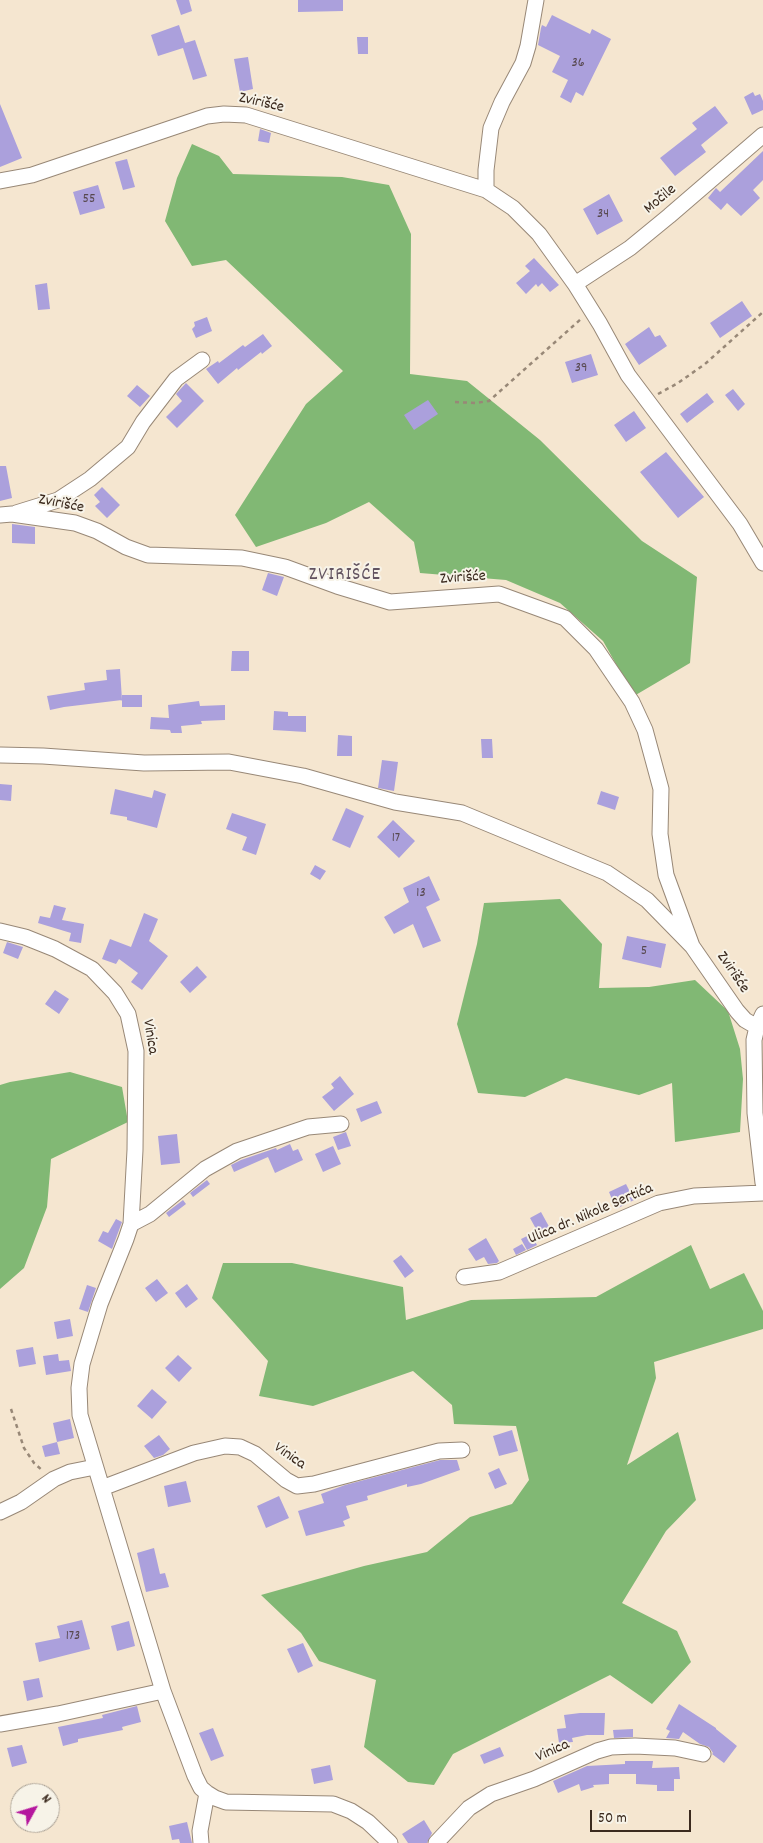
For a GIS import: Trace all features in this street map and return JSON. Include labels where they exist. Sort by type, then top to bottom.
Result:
[{"type":"street","points":[[486,190],[486,170],[491,128],[502,102],[523,63],[536,0]]},
{"type":"street","name":"Zvirišće","points":[[0,182],[32,175],[207,116],[224,114],[246,115],[486,190],[513,208],[539,234],[576,284],[628,375],[740,524],[763,563]]},
{"type":"street","name":"Močile","points":[[576,284],[630,248],[763,135]]},
{"type":"street","name":"Zvirišće","points":[[6,515],[58,500],[90,479],[128,448],[143,422],[176,379],[202,360]]},
{"type":"street","name":"Zvirišće","points":[[6,515],[76,523],[97,531],[126,547],[148,555],[242,558],[285,567],[337,586],[390,602],[499,594],[565,618],[596,649],[632,702],[645,730],[660,789],[660,834],[666,875],[692,946]]},
{"type":"street","name":"Zvirišće","points":[[0,755],[144,763],[229,762],[303,776],[395,802],[462,813],[608,873],[647,900],[692,946],[736,1011],[745,1020],[760,1020]]},
{"type":"street","name":"Vinica","points":[[0,931],[25,937],[55,949],[92,969],[115,993],[128,1014],[136,1051],[135,1150],[131,1224],[100,1304],[82,1364],[79,1388],[80,1415],[163,1691],[195,1776],[202,1788],[208,1793]]},
{"type":"street","points":[[760,1020],[754,1040],[755,1113],[763,1183]]},
{"type":"street","points":[[131,1224],[150,1214],[205,1169],[237,1151],[308,1127],[341,1124]]},
{"type":"street","name":"Ulica dr. Nikole Sertića","points":[[464,1277],[499,1272],[659,1203],[694,1196],[763,1193]]},
{"type":"street","name":"Vinica","points":[[102,1488],[194,1453],[225,1446],[240,1446],[255,1454],[286,1480],[297,1486],[314,1484],[439,1451],[462,1450]]},
{"type":"street","points":[[0,1512],[21,1502],[54,1479],[70,1472],[95,1467]]},
{"type":"street","points":[[0,1724],[58,1714],[163,1691]]},
{"type":"street","name":"Vinica","points":[[436,1843],[469,1808],[491,1794],[534,1780],[598,1751],[611,1747],[635,1746],[675,1748],[703,1754]]},
{"type":"street","points":[[202,1843],[200,1831],[208,1793],[226,1802],[333,1804],[352,1811],[368,1822],[390,1843]]},
{"type":"path","points":[[646,400],[678,383],[705,364],[763,312]]},
{"type":"path","points":[[455,402],[475,403],[489,401],[582,319],[593,313]]},
{"type":"path","points":[[11,1409],[24,1448],[34,1464],[54,1479]]},
{"type":"green space","points":[[192,144],[219,156],[233,174],[342,177],[389,185],[411,234],[410,374],[467,381],[540,440],[642,541],[697,577],[690,663],[634,696],[603,641],[560,603],[506,580],[420,573],[414,542],[369,502],[326,523],[256,547],[235,515],[306,404],[343,371],[226,260],[192,266],[165,221],[177,178]]},
{"type":"green space","points":[[560,899],[602,944],[599,988],[649,987],[695,980],[728,1011],[740,1049],[743,1079],[740,1132],[675,1142],[672,1083],[639,1095],[566,1078],[525,1097],[478,1093],[457,1024],[477,944],[484,903]]},
{"type":"green space","points":[[70,1072],[122,1087],[128,1122],[51,1159],[47,1207],[24,1268],[0,1289],[0,1085]]},
{"type":"green space","points":[[691,1245],[710,1289],[744,1273],[763,1311],[763,1329],[654,1362],[656,1378],[627,1465],[678,1432],[696,1500],[666,1531],[622,1603],[677,1631],[691,1662],[652,1704],[610,1675],[453,1754],[434,1785],[408,1782],[364,1747],[376,1680],[319,1661],[301,1633],[261,1595],[364,1566],[427,1552],[470,1517],[512,1504],[529,1480],[516,1426],[454,1424],[452,1405],[413,1371],[313,1406],[259,1396],[268,1361],[212,1298],[223,1263],[292,1263],[403,1287],[406,1320],[471,1300],[596,1297]]},
{"type":"building","points":[[176,0],[189,0],[192,11],[181,15]]},
{"type":"building","points":[[298,0],[343,0],[343,11],[298,12]]},
{"type":"building","points":[[552,15],[590,34],[592,29],[611,39],[583,96],[576,92],[571,103],[560,97],[568,80],[552,72],[560,56],[538,45],[542,25],[546,27]]},
{"type":"building","points":[[179,25],[185,43],[195,40],[207,76],[193,80],[183,48],[158,56],[151,35]]},
{"type":"building","points":[[357,37],[368,37],[368,54],[358,54]]},
{"type":"building","points":[[248,57],[253,89],[240,92],[234,59]]},
{"type":"building","points":[[753,92],[755,96],[760,94],[763,101],[763,110],[752,115],[744,97]]},
{"type":"building","points":[[0,104],[22,158],[0,167]]},
{"type":"building","points":[[715,106],[728,123],[701,145],[706,152],[675,176],[660,158],[697,129],[692,123]]},
{"type":"building","points":[[260,129],[271,133],[269,143],[258,141]]},
{"type":"building","points":[[763,151],[763,180],[753,190],[760,198],[741,216],[727,203],[721,210],[708,198],[716,188],[720,192]]},
{"type":"building","points":[[127,159],[135,187],[123,190],[115,162]]},
{"type":"building","points":[[98,185],[105,208],[80,215],[73,192]]},
{"type":"building","points":[[609,194],[623,221],[597,235],[583,209]]},
{"type":"building","points":[[534,258],[559,285],[550,292],[542,283],[538,287],[536,284],[526,294],[516,283],[530,271],[525,266]]},
{"type":"building","points":[[47,283],[50,309],[38,310],[35,285]]},
{"type":"building","points":[[742,301],[752,316],[720,338],[710,323]]},
{"type":"building","points":[[207,317],[212,331],[196,338],[192,329],[195,326],[194,322]]},
{"type":"building","points":[[649,327],[655,337],[660,335],[667,346],[639,365],[625,344]]},
{"type":"building","points":[[263,334],[272,346],[238,370],[237,368],[218,384],[206,369],[218,361],[219,363],[243,345],[245,347]]},
{"type":"building","points":[[591,354],[598,375],[572,383],[565,362]]},
{"type":"building","points":[[186,383],[204,401],[177,428],[166,417],[182,401],[176,394]]},
{"type":"building","points":[[137,385],[150,396],[140,407],[127,396]]},
{"type":"building","points":[[733,389],[745,404],[738,411],[725,395]]},
{"type":"building","points":[[707,393],[714,402],[687,423],[680,414]]},
{"type":"building","points":[[428,400],[438,414],[414,430],[404,415]]},
{"type":"building","points":[[634,411],[646,428],[626,442],[614,425]]},
{"type":"building","points":[[666,452],[704,497],[678,518],[640,472]]},
{"type":"building","points":[[0,466],[6,466],[12,498],[0,501]]},
{"type":"building","points":[[102,487],[120,505],[107,518],[95,506],[100,502],[94,495]]},
{"type":"building","points":[[12,524],[35,527],[35,544],[12,543]]},
{"type":"building","points":[[268,573],[284,577],[277,596],[262,590]]},
{"type":"building","points":[[232,651],[249,651],[249,671],[231,671]]},
{"type":"building","points":[[120,669],[122,700],[50,710],[47,696],[85,690],[84,683],[107,680],[106,670]]},
{"type":"building","points":[[122,695],[142,695],[142,707],[122,707]]},
{"type":"building","points":[[199,701],[200,706],[225,705],[225,720],[201,721],[202,724],[181,726],[182,733],[150,729],[151,717],[169,718],[168,705]]},
{"type":"building","points":[[274,711],[288,712],[288,716],[306,716],[306,732],[273,730]]},
{"type":"building","points":[[338,735],[352,736],[352,756],[337,756]]},
{"type":"building","points":[[481,739],[492,739],[493,758],[482,758]]},
{"type":"building","points":[[382,760],[398,762],[394,791],[378,788]]},
{"type":"building","points":[[0,784],[12,785],[11,801],[0,800]]},
{"type":"building","points":[[115,789],[152,798],[154,790],[166,794],[157,828],[127,820],[127,817],[110,814]]},
{"type":"building","points":[[601,791],[619,797],[615,810],[597,804]]},
{"type":"building","points":[[346,808],[364,816],[350,848],[332,840]]},
{"type":"building","points":[[232,813],[266,824],[256,855],[242,850],[247,837],[226,829]]},
{"type":"building","points":[[393,820],[415,841],[399,858],[377,837]]},
{"type":"building","points":[[315,865],[326,871],[320,880],[310,874]]},
{"type":"building","points":[[429,876],[440,900],[426,907],[441,941],[423,948],[413,924],[394,934],[384,917],[409,902],[403,888]]},
{"type":"building","points":[[54,905],[66,908],[62,920],[84,924],[81,943],[69,941],[71,933],[38,923],[40,916],[50,918]]},
{"type":"building","points":[[144,913],[158,919],[149,941],[168,956],[142,990],[131,982],[138,973],[119,959],[116,964],[102,959],[110,939],[131,947]]},
{"type":"building","points":[[627,936],[666,944],[661,968],[622,959]]},
{"type":"building","points":[[7,942],[23,947],[18,959],[3,953]]},
{"type":"building","points":[[197,966],[207,977],[190,993],[180,982]]},
{"type":"building","points":[[55,990],[69,999],[59,1014],[45,1004]]},
{"type":"building","points":[[340,1076],[354,1094],[334,1111],[322,1097],[334,1088],[331,1084]]},
{"type":"building","points":[[377,1101],[382,1113],[361,1122],[356,1109]]},
{"type":"building","points":[[346,1132],[351,1146],[338,1150],[333,1137]]},
{"type":"building","points":[[177,1134],[180,1163],[161,1165],[158,1136]]},
{"type":"building","points":[[290,1144],[293,1151],[298,1149],[303,1160],[275,1173],[268,1157],[234,1172],[231,1165],[241,1160],[276,1148],[277,1150]]},
{"type":"building","points":[[333,1146],[341,1164],[323,1172],[315,1154]]},
{"type":"building","points":[[207,1180],[210,1184],[193,1197],[190,1193]]},
{"type":"building","points":[[626,1184],[634,1200],[616,1209],[609,1192]]},
{"type":"building","points":[[183,1200],[186,1204],[169,1217],[166,1213]]},
{"type":"building","points":[[541,1212],[552,1232],[541,1238],[530,1218]]},
{"type":"building","points":[[116,1219],[122,1222],[112,1249],[98,1241],[103,1231],[108,1233]]},
{"type":"building","points":[[531,1234],[537,1245],[527,1250],[521,1239]]},
{"type":"building","points":[[486,1238],[499,1261],[497,1263],[488,1264],[484,1257],[476,1261],[468,1249]]},
{"type":"building","points":[[522,1244],[526,1250],[516,1255],[513,1249]]},
{"type":"building","points":[[401,1255],[414,1271],[405,1278],[393,1261]]},
{"type":"building","points":[[157,1279],[168,1293],[156,1302],[145,1288]]},
{"type":"building","points":[[187,1284],[198,1299],[186,1308],[175,1293]]},
{"type":"building","points":[[87,1285],[96,1288],[88,1312],[79,1309]]},
{"type":"building","points":[[70,1319],[73,1336],[57,1339],[54,1322]]},
{"type":"building","points":[[33,1347],[36,1364],[19,1367],[16,1350]]},
{"type":"building","points":[[58,1354],[59,1361],[69,1360],[71,1371],[46,1375],[43,1356]]},
{"type":"building","points":[[178,1355],[192,1368],[179,1382],[165,1368]]},
{"type":"building","points":[[152,1389],[167,1402],[152,1419],[137,1406]]},
{"type":"building","points":[[70,1419],[74,1438],[57,1442],[53,1423]]},
{"type":"building","points":[[512,1430],[518,1451],[499,1456],[493,1436]]},
{"type":"building","points":[[159,1435],[170,1449],[163,1455],[154,1458],[144,1446]]},
{"type":"building","points":[[57,1442],[60,1454],[45,1457],[42,1446]]},
{"type":"building","points":[[440,1460],[457,1460],[460,1470],[421,1484],[407,1487],[407,1484],[367,1496],[368,1500],[346,1506],[350,1518],[343,1521],[345,1526],[306,1536],[298,1511],[324,1503],[321,1494],[345,1485]]},
{"type":"building","points":[[499,1468],[507,1484],[495,1489],[488,1473]]},
{"type":"building","points":[[186,1481],[191,1502],[168,1507],[164,1486]]},
{"type":"building","points":[[279,1496],[289,1518],[266,1528],[257,1506]]},
{"type":"building","points":[[154,1548],[160,1574],[165,1573],[169,1587],[146,1592],[137,1553]]},
{"type":"building","points":[[82,1620],[90,1649],[39,1662],[35,1643],[60,1638],[57,1626]]},
{"type":"building","points":[[129,1621],[135,1646],[117,1651],[111,1626]]},
{"type":"building","points":[[303,1643],[313,1666],[298,1673],[287,1649]]},
{"type":"building","points":[[39,1678],[43,1697],[27,1701],[23,1681]]},
{"type":"building","points":[[679,1704],[716,1728],[737,1746],[724,1763],[712,1754],[709,1747],[700,1744],[683,1732],[679,1739],[666,1738],[670,1731],[666,1729]]},
{"type":"building","points":[[137,1706],[141,1722],[122,1727],[123,1730],[78,1739],[78,1742],[63,1746],[58,1727],[103,1718],[102,1715]]},
{"type":"building","points":[[605,1713],[604,1735],[587,1735],[572,1738],[573,1742],[559,1743],[557,1729],[566,1728],[564,1715]]},
{"type":"building","points":[[213,1728],[224,1756],[211,1761],[199,1733]]},
{"type":"building","points":[[633,1729],[633,1737],[614,1738],[613,1730]]},
{"type":"building","points":[[22,1745],[27,1763],[12,1767],[7,1748]]},
{"type":"building","points":[[500,1747],[504,1756],[484,1764],[480,1755]]},
{"type":"building","points":[[625,1761],[653,1761],[652,1768],[679,1767],[680,1779],[674,1779],[674,1791],[657,1791],[657,1785],[636,1784],[636,1774],[609,1774],[609,1784],[593,1785],[594,1787],[581,1791],[579,1784],[558,1793],[553,1781],[587,1766],[625,1764]]},
{"type":"building","points":[[330,1765],[333,1780],[314,1784],[311,1769]]},
{"type":"building","points":[[424,1820],[432,1833],[427,1843],[408,1843],[402,1834]]},
{"type":"building","points":[[187,1822],[192,1843],[180,1843],[179,1839],[172,1840],[169,1826]]},
{"type":"district","name":"ZVIRIŠĆE","points":[[345,576]]}]
